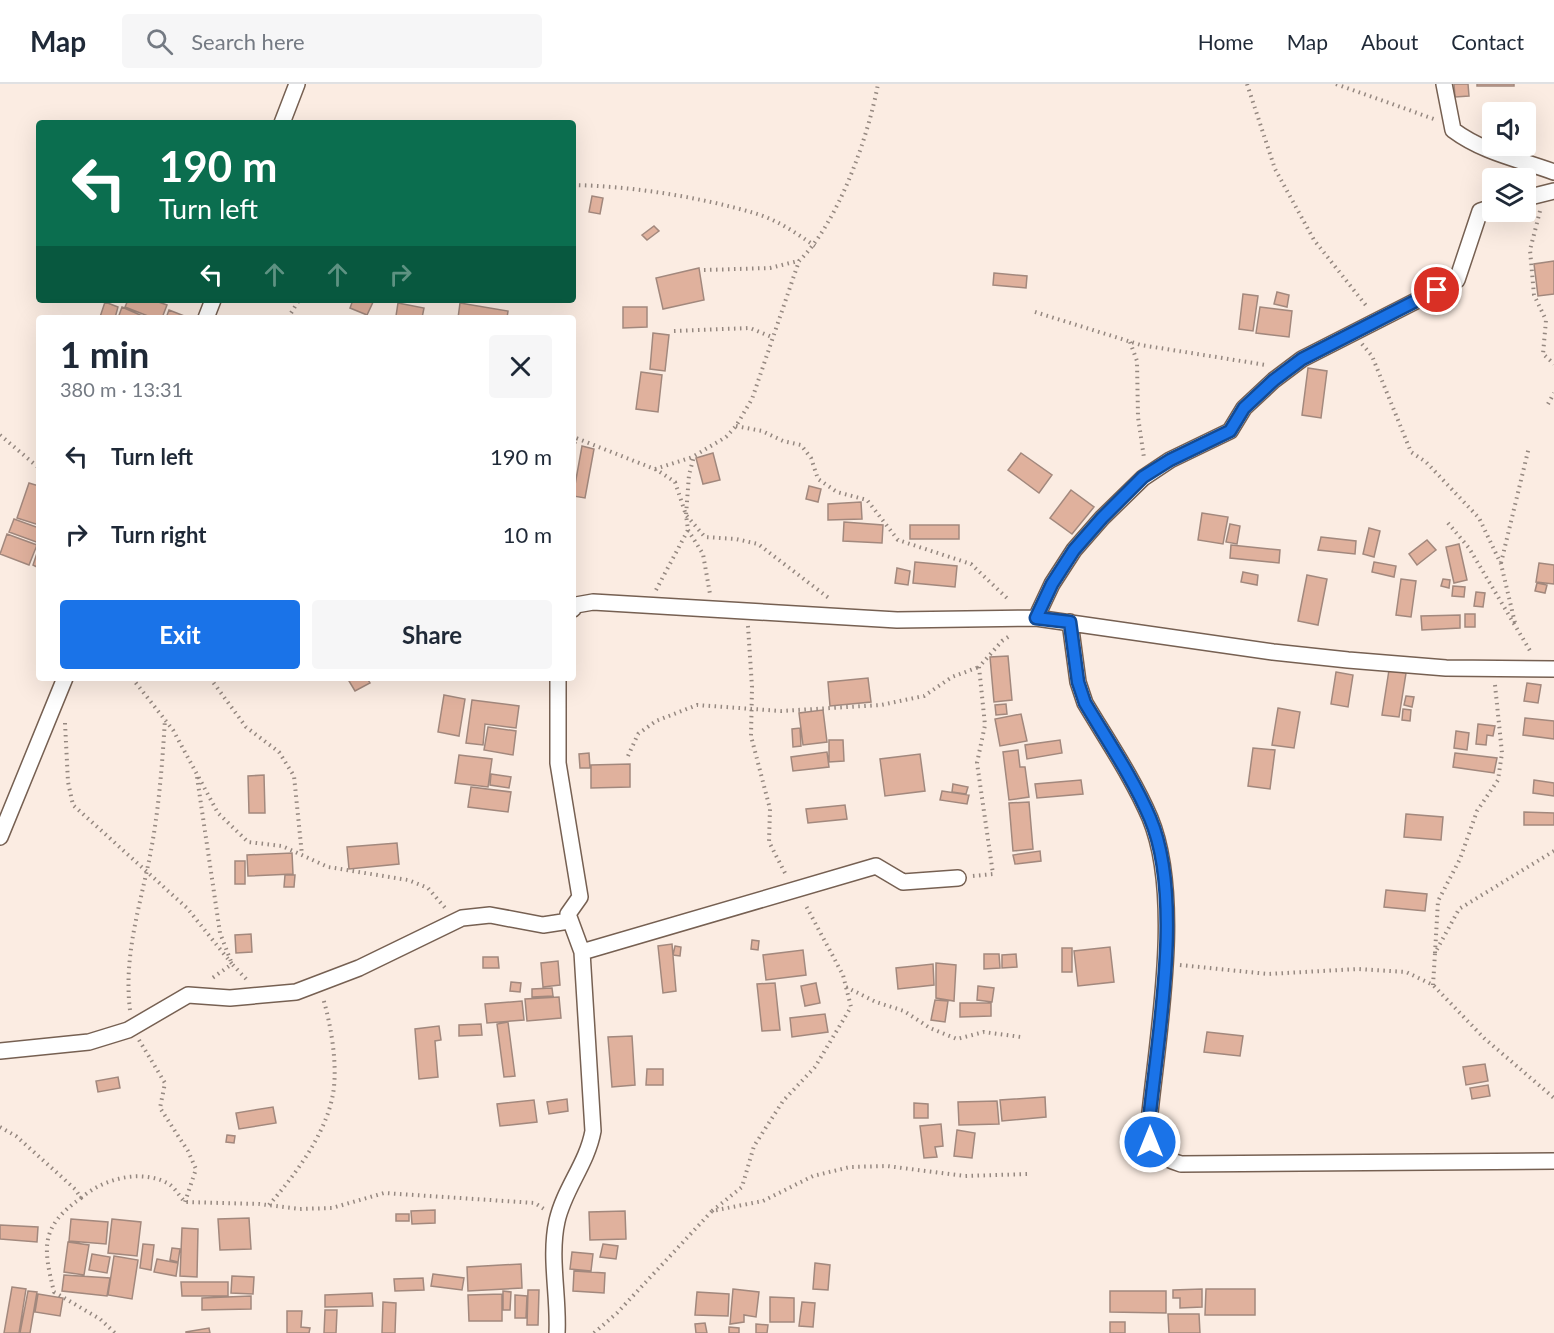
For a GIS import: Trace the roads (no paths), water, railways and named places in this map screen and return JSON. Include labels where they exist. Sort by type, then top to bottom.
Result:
[{"type":"street","points":[[283,120],[297,84]]},
{"type":"street","points":[[1444,84],[1453,130],[1499,155],[1554,172]]},
{"type":"street","points":[[1036,618],[1052,584],[1074,550],[1143,477],[1170,460],[1230,431],[1244,408],[1274,380],[1302,359],[1353,334],[1376,319],[1457,280],[1482,210]]},
{"type":"street","points":[[576,605],[593,602],[897,620],[1036,618],[1273,652],[1446,668],[1494,670],[1547,668]]},
{"type":"street","points":[[1070,622],[1078,682],[1085,703],[1151,820],[1161,854],[1166,922],[1165,963],[1148,1132],[1152,1148],[1167,1160],[1181,1164],[1554,1161]]},
{"type":"street","points":[[0,837],[64,681]]},
{"type":"street","points":[[0,1051],[88,1042],[133,1027],[188,995],[230,998],[296,992],[359,968],[458,920],[490,915],[543,925],[569,921],[568,914],[580,897],[558,763],[558,681]]},
{"type":"street","points":[[582,952],[876,866],[903,882],[958,878]]},
{"type":"street","points":[[557,1333],[555,1263],[558,1218],[590,1149],[593,1131],[582,952],[568,914]]}]
